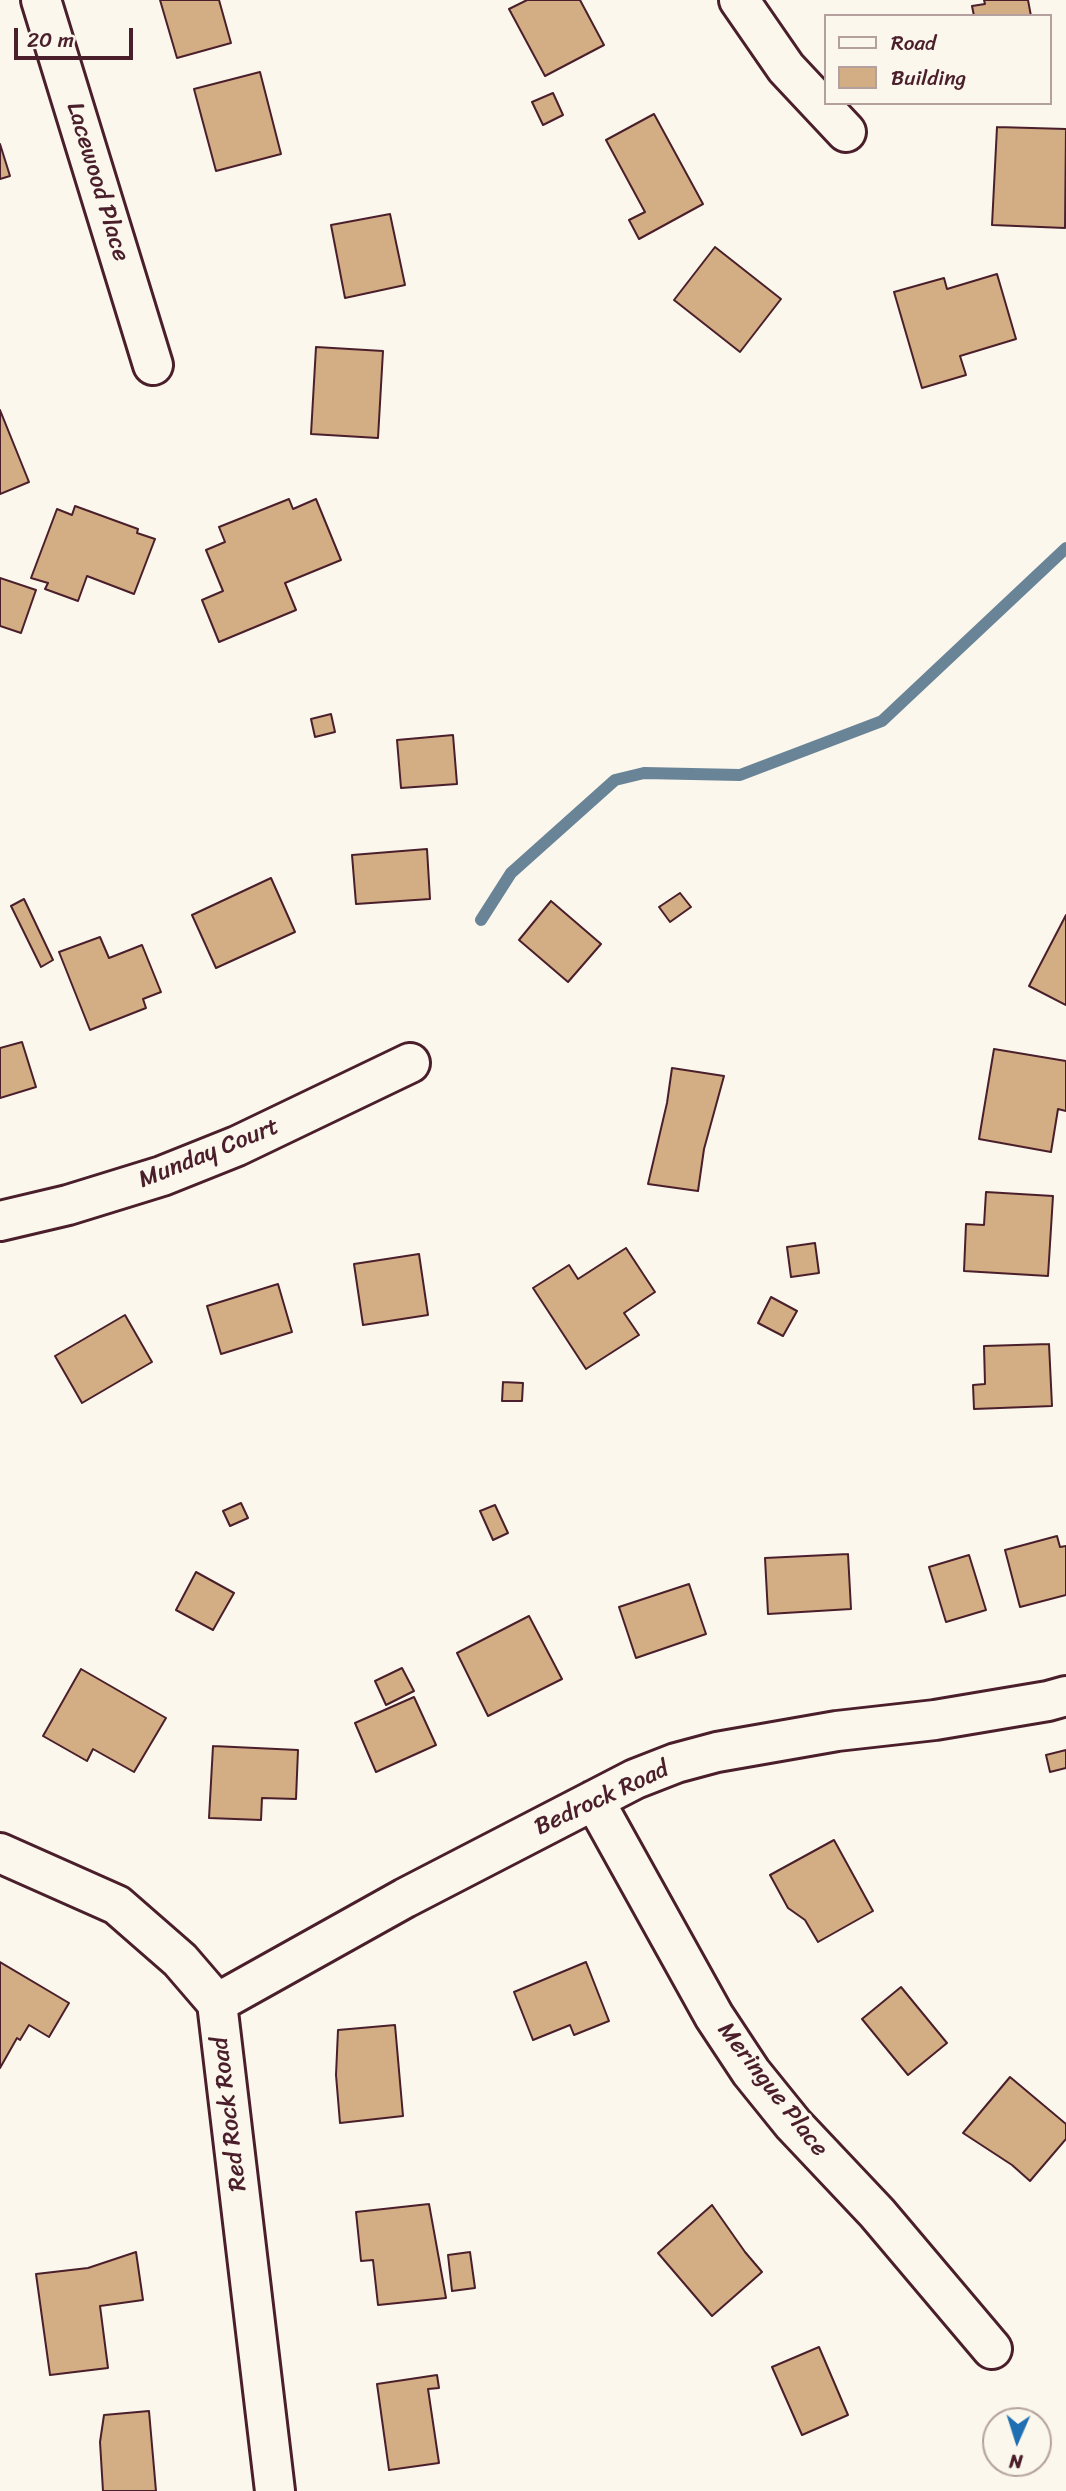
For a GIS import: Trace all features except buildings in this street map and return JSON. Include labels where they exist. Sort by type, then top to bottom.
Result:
[{"type":"street","name":"Lacewood Place","points":[[41,0],[153,365]]},
{"type":"street","points":[[739,0],[786,68],[846,132]]},
{"type":"street","name":"Munday Court","points":[[0,1221],[68,1205],[162,1177],[237,1146],[410,1063]]},
{"type":"street","name":"Bedrock Road","points":[[217,2003],[405,1898],[635,1779],[676,1763],[717,1752],[837,1731],[947,1718],[1066,1696]]},
{"type":"street","name":"Meringue Place","points":[[594,1800],[714,2016],[751,2072],[793,2124],[877,2213],[992,2349]]},
{"type":"street","name":"Red Rock Road","points":[[0,1853],[117,1905],[180,1960],[217,2003],[275,2491]]},
{"type":"waterway","points":[[481,920],[511,873],[615,780],[644,773],[740,775],[882,721],[1066,548]]}]
